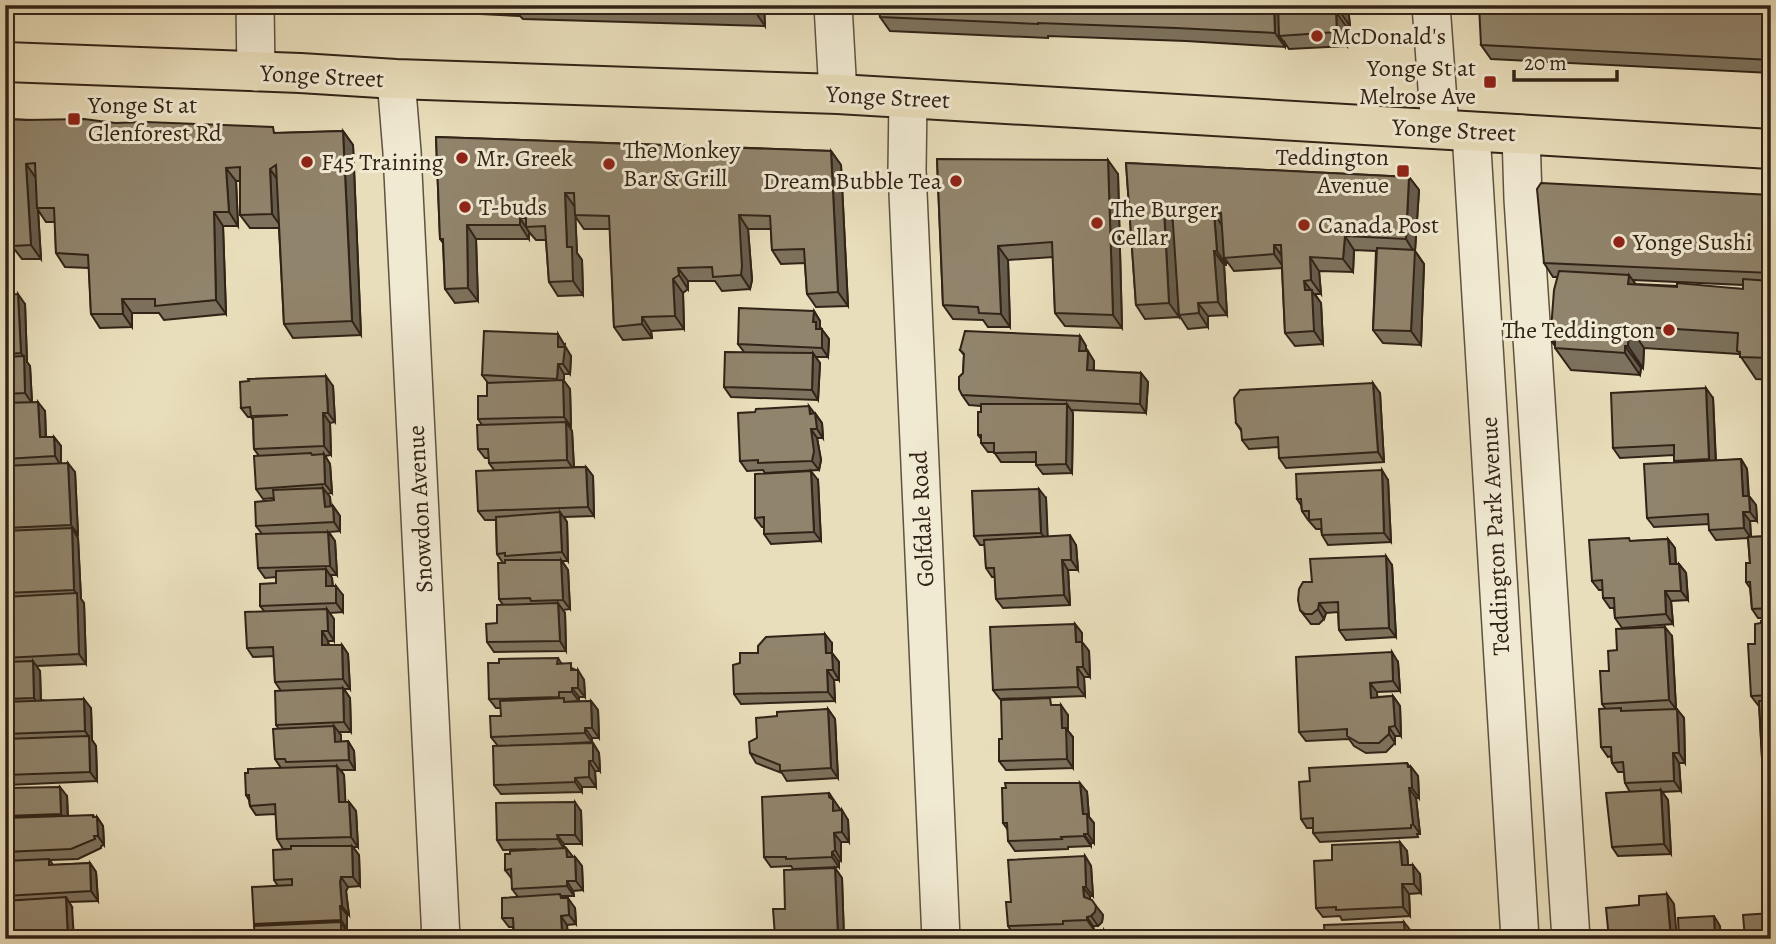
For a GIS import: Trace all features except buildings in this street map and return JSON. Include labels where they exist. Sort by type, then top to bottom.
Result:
[{"type":"main road","name":"Yonge Street","points":[[5,62],[838,94],[1771,149]]},
{"type":"street","points":[[255,5],[256,72]]},
{"type":"street","points":[[833,5],[838,94]]},
{"type":"street","name":"Teddington Park Avenue","points":[[1431,5],[1456,131],[1520,939]]},
{"type":"street","name":"Snowdon Avenue","points":[[396,79],[402,152],[441,939]]},
{"type":"street","name":"Golfdale Road","points":[[908,98],[907,170],[941,939]]},
{"type":"street","name":"Teddington Park Avenue","points":[[1521,134],[1570,939]]},
{"type":"place","name":"McDonald's","points":[[1317,36]]},
{"type":"place","name":"Yonge St at Melrose Ave","points":[[1490,82]]},
{"type":"place","name":"Yonge St at Glenforest Rd","points":[[74,119]]},
{"type":"place","name":"Mr. Greek","points":[[462,158]]},
{"type":"place","name":"F45 Training","points":[[307,162]]},
{"type":"place","name":"The Monkey Bar & Grill","points":[[609,164]]},
{"type":"place","name":"Teddington Avenue","points":[[1403,171]]},
{"type":"place","name":"Dream Bubble Tea","points":[[956,181]]},
{"type":"place","name":"T-buds","points":[[465,207]]},
{"type":"place","name":"The Burger Cellar","points":[[1097,223]]},
{"type":"place","name":"Canada Post","points":[[1304,225]]},
{"type":"place","name":"Yonge Sushi","points":[[1619,242]]},
{"type":"place","name":"The Teddington","points":[[1669,330]]}]
